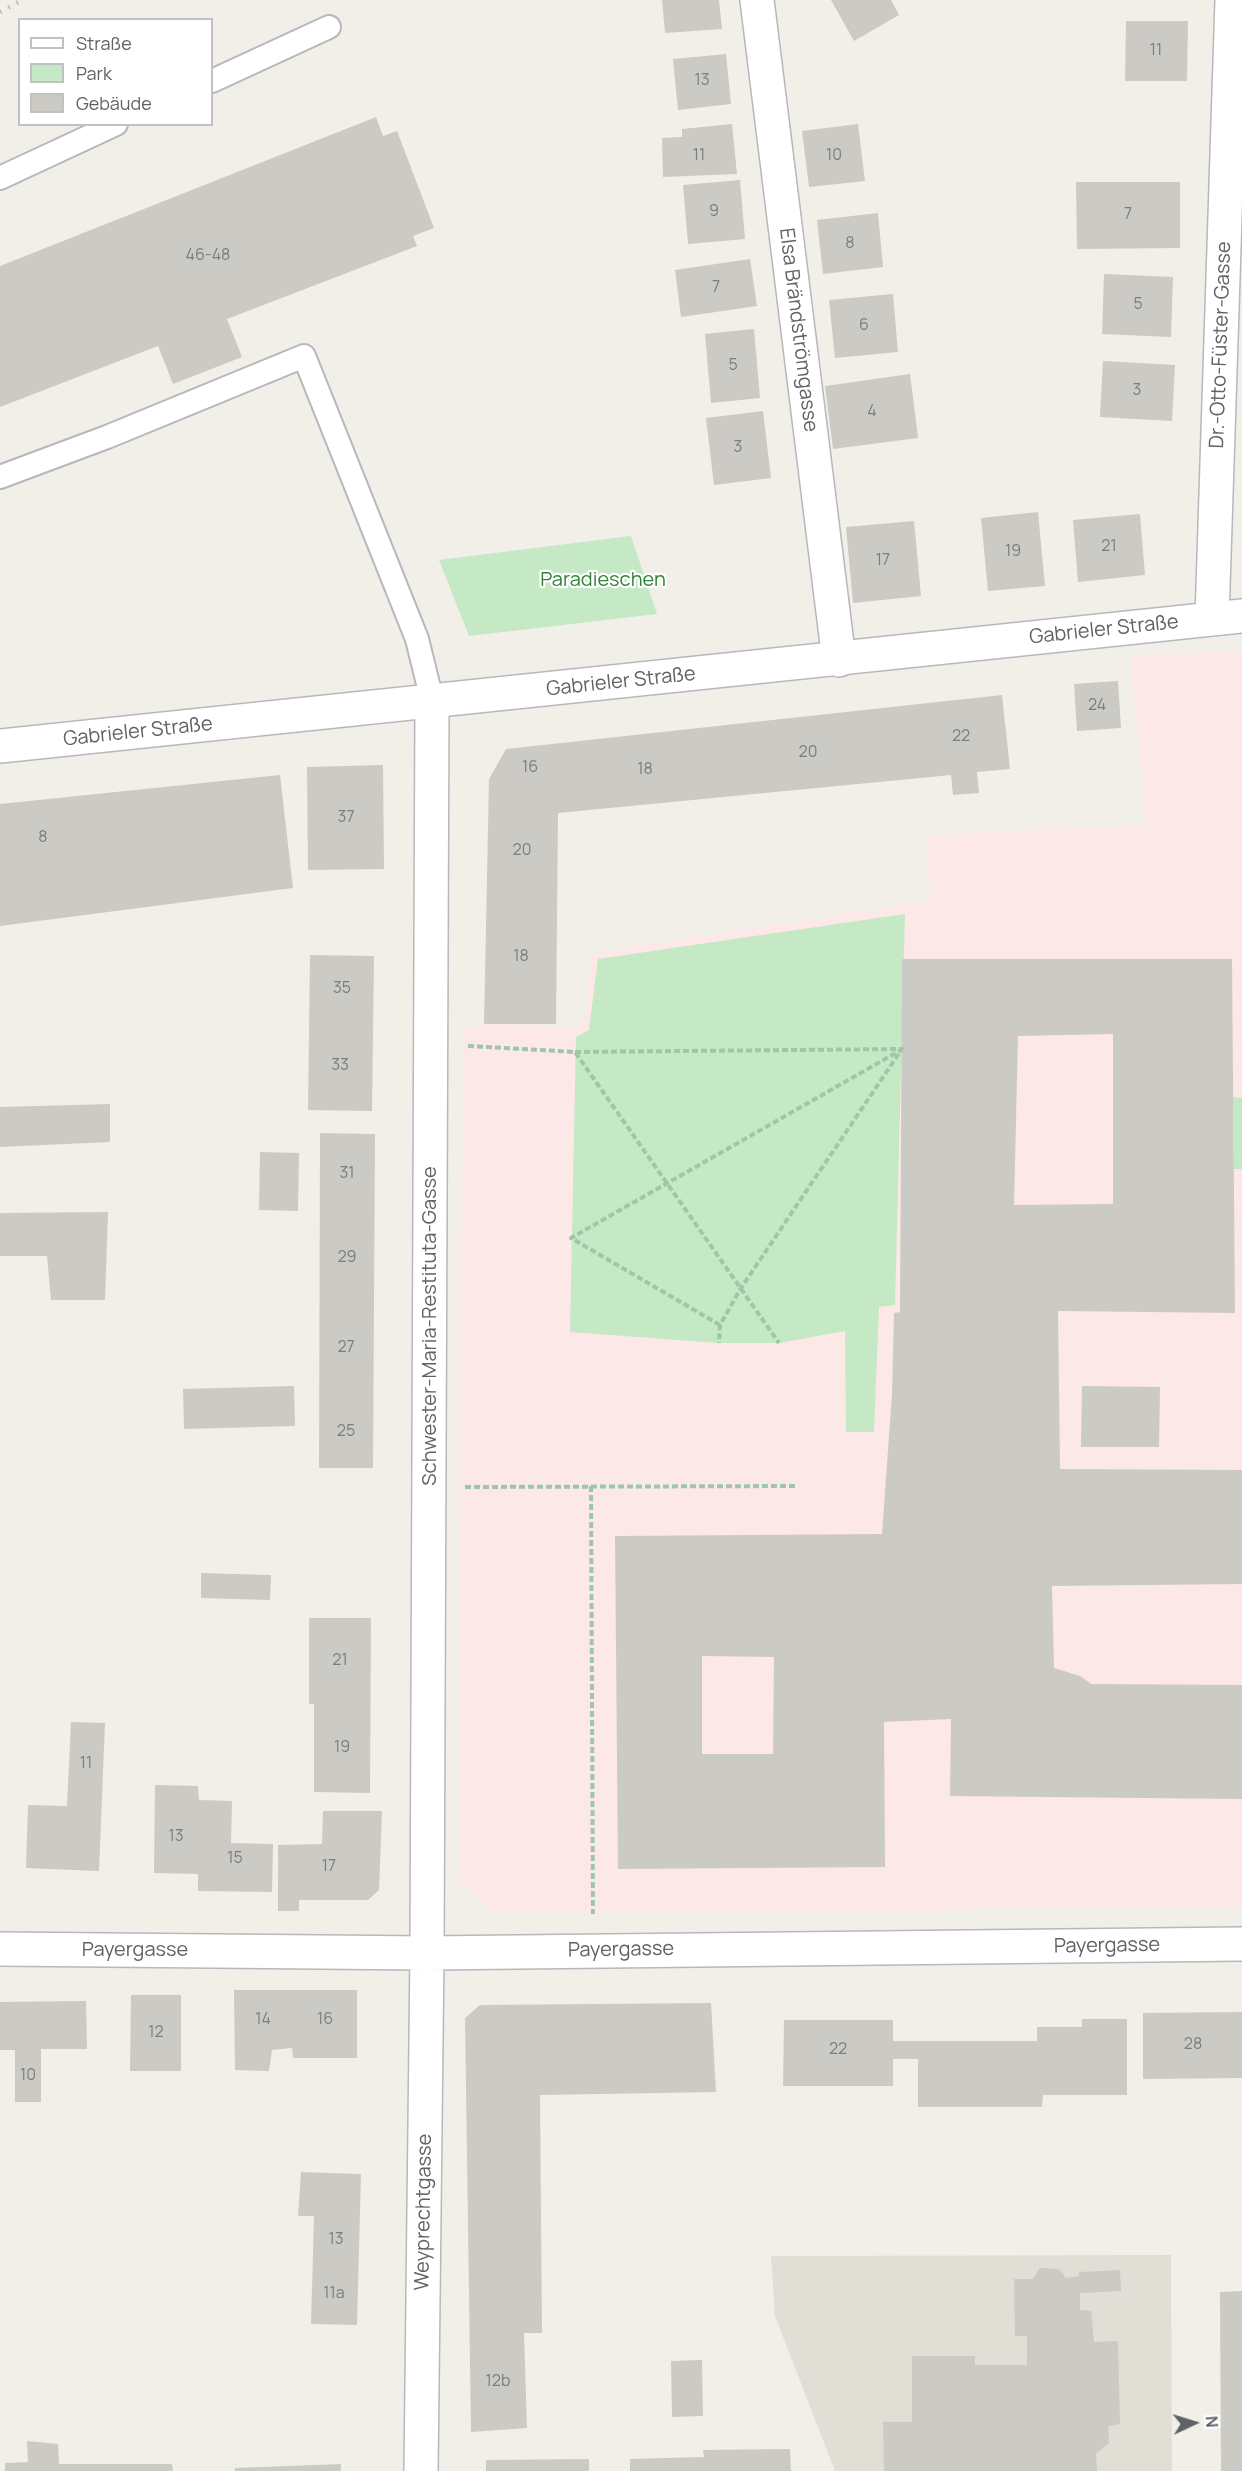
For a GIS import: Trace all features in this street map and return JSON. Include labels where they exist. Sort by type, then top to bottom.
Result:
[{"type":"street","name":"Elsa Brändströmgasse","points":[[758,0],[839,660]]},
{"type":"street","name":"Dr.-Otto-Füster-Gasse","points":[[1227,617],[1235,109],[1232,0]]},
{"type":"street","name":"Gabrieler Straße","points":[[0,746],[839,660],[1227,617]]},
{"type":"street","name":"Schwester-Maria-Restituta-Gasse","points":[[427,1953],[432,700]]},
{"type":"street","name":"Payergasse","points":[[0,1949],[427,1953],[1242,1944]]},
{"type":"street","name":"Weyprechtgasse","points":[[421,2471],[427,1953]]},
{"type":"lane","points":[[213,81],[329,27]]},
{"type":"lane","points":[[0,178],[112,126]]},
{"type":"lane","points":[[0,477],[106,437],[304,356],[417,639],[432,700]]},
{"type":"path","points":[[431,1045],[575,1052],[902,1049]]},
{"type":"path","points":[[720,1325],[571,1238],[902,1049]]},
{"type":"path","points":[[719,1343],[720,1325],[741,1288],[902,1049]]},
{"type":"path","points":[[575,1052],[779,1343]]},
{"type":"path","points":[[591,1486],[594,1951]]},
{"type":"path","points":[[429,1487],[797,1486]]},
{"type":"shaded area","points":[[1242,651],[1242,1907],[496,1912],[459,1880],[463,1028],[484,1024],[570,1027],[583,1025],[592,953],[931,901],[926,835],[1147,825],[1130,656]]},
{"type":"shaded area","points":[[1171,2255],[1172,2471],[835,2471],[775,2316],[771,2256]]},
{"type":"green space","name":"Paradieschen","points":[[631,536],[657,614],[469,636],[439,560]]},
{"type":"green space","points":[[905,914],[895,1305],[879,1307],[874,1432],[846,1432],[845,1331],[779,1343],[719,1343],[570,1332],[576,1037],[589,1030],[598,959]]},
{"type":"green space","points":[[1233,1097],[1242,1098],[1242,1169],[1234,1169]]},
{"type":"building","points":[[662,0],[719,0],[722,29],[665,33]]},
{"type":"building","points":[[831,0],[891,0],[899,15],[854,41]]},
{"type":"building","points":[[1126,21],[1188,21],[1187,81],[1125,81]]},
{"type":"building","points":[[726,54],[731,104],[678,110],[673,59]]},
{"type":"building","points":[[376,117],[383,136],[397,131],[434,228],[413,236],[417,246],[227,319],[242,357],[173,384],[158,346],[0,407],[0,266]]},
{"type":"building","points":[[732,124],[737,174],[663,177],[662,138],[682,137],[682,129]]},
{"type":"building","points":[[858,124],[865,181],[809,187],[802,131]]},
{"type":"building","points":[[740,180],[745,239],[688,244],[683,185]]},
{"type":"building","points":[[1076,182],[1180,182],[1180,248],[1077,249]]},
{"type":"building","points":[[878,213],[883,267],[823,274],[817,220]]},
{"type":"building","points":[[750,259],[757,306],[681,317],[675,270]]},
{"type":"building","points":[[1104,274],[1173,277],[1171,337],[1102,334]]},
{"type":"building","points":[[893,294],[898,352],[835,358],[829,300]]},
{"type":"building","points":[[754,329],[760,398],[711,403],[705,334]]},
{"type":"building","points":[[1103,361],[1175,365],[1172,421],[1100,417]]},
{"type":"building","points":[[910,374],[918,438],[833,449],[825,386]]},
{"type":"building","points":[[763,411],[771,478],[714,485],[706,418]]},
{"type":"building","points":[[1038,512],[1045,586],[988,591],[981,518]]},
{"type":"building","points":[[1140,514],[1145,575],[1078,582],[1073,520]]},
{"type":"building","points":[[914,521],[921,596],[853,603],[846,527]]},
{"type":"building","points":[[1118,681],[1121,728],[1077,731],[1074,684]]},
{"type":"building","points":[[1002,695],[1010,769],[977,772],[979,793],[953,795],[951,775],[558,813],[556,1024],[484,1024],[489,779],[506,749]]},
{"type":"building","points":[[383,765],[384,869],[308,870],[307,767]]},
{"type":"building","points":[[280,775],[293,888],[0,926],[0,804]]},
{"type":"building","points":[[310,955],[374,956],[372,1111],[308,1110]]},
{"type":"building","points":[[902,959],[1232,959],[1235,1313],[1058,1311],[1060,1469],[1242,1470],[1242,1584],[1052,1586],[1054,1668],[1080,1676],[1091,1684],[1242,1685],[1242,1799],[950,1796],[951,1719],[884,1722],[885,1867],[618,1869],[615,1536],[882,1534],[892,1394],[894,1313],[900,1312]],"holes":[[[1113,1034],[1113,1204],[1014,1205],[1018,1036]],[[702,1656],[774,1657],[773,1754],[702,1754]]]},
{"type":"building","points":[[110,1104],[110,1142],[0,1147],[0,1107]]},
{"type":"building","points":[[320,1133],[375,1134],[373,1468],[319,1468]]},
{"type":"building","points":[[260,1152],[299,1153],[298,1211],[259,1210]]},
{"type":"building","points":[[108,1212],[105,1300],[51,1300],[47,1256],[0,1256],[0,1213]]},
{"type":"building","points":[[294,1386],[295,1426],[184,1429],[183,1389]]},
{"type":"building","points":[[1082,1386],[1160,1387],[1159,1447],[1081,1447]]},
{"type":"building","points":[[201,1573],[271,1575],[270,1600],[201,1598]]},
{"type":"building","points":[[309,1618],[371,1618],[370,1793],[314,1792],[314,1704],[309,1704]]},
{"type":"building","points":[[71,1722],[105,1723],[99,1871],[26,1868],[28,1805],[67,1806]]},
{"type":"building","points":[[155,1785],[198,1786],[199,1800],[232,1801],[231,1843],[273,1844],[272,1892],[198,1891],[198,1874],[154,1873]]},
{"type":"building","points":[[323,1811],[382,1811],[379,1890],[368,1900],[299,1900],[299,1911],[278,1911],[278,1845],[322,1844]]},
{"type":"building","points":[[234,1990],[357,1990],[357,2058],[293,2058],[292,2048],[272,2050],[269,2071],[235,2070]]},
{"type":"building","points":[[131,1995],[181,1995],[181,2071],[130,2071]]},
{"type":"building","points":[[86,2001],[87,2049],[41,2049],[41,2102],[15,2102],[15,2050],[0,2050],[0,2002]]},
{"type":"building","points":[[711,2003],[716,2092],[540,2095],[542,2333],[524,2333],[527,2428],[471,2432],[465,2018],[480,2005]]},
{"type":"building","points":[[1242,2012],[1242,2078],[1143,2079],[1143,2013]]},
{"type":"building","points":[[1082,2019],[1127,2019],[1127,2095],[1043,2095],[1042,2107],[918,2107],[918,2059],[893,2059],[893,2086],[783,2086],[784,2020],[893,2020],[893,2041],[1037,2041],[1037,2027],[1082,2027]]},
{"type":"building","points":[[301,2172],[361,2174],[357,2325],[311,2324],[314,2216],[298,2216]]},
{"type":"building","points":[[1040,2268],[1059,2269],[1066,2278],[1079,2276],[1079,2272],[1120,2270],[1121,2291],[1080,2293],[1080,2310],[1091,2311],[1094,2342],[1118,2341],[1120,2424],[1108,2426],[1109,2443],[1096,2454],[1097,2471],[884,2471],[883,2422],[912,2422],[912,2356],[975,2356],[975,2365],[1027,2365],[1027,2336],[1015,2336],[1014,2279],[1033,2279]]},
{"type":"building","points":[[1242,2291],[1242,2471],[1221,2471],[1220,2292]]},
{"type":"building","points":[[702,2360],[703,2416],[672,2417],[671,2361]]},
{"type":"building","points":[[27,2441],[58,2444],[59,2464],[172,2464],[173,2471],[5,2471],[5,2463],[28,2462]]},
{"type":"building","points":[[790,2449],[791,2471],[630,2471],[630,2459],[704,2457],[703,2450]]},
{"type":"building","points":[[589,2459],[589,2471],[486,2471],[486,2460]]},
{"type":"building","points":[[341,2464],[341,2471],[235,2471],[235,2468]]},
{"type":"railway","points":[[0,12],[22,0]]}]
